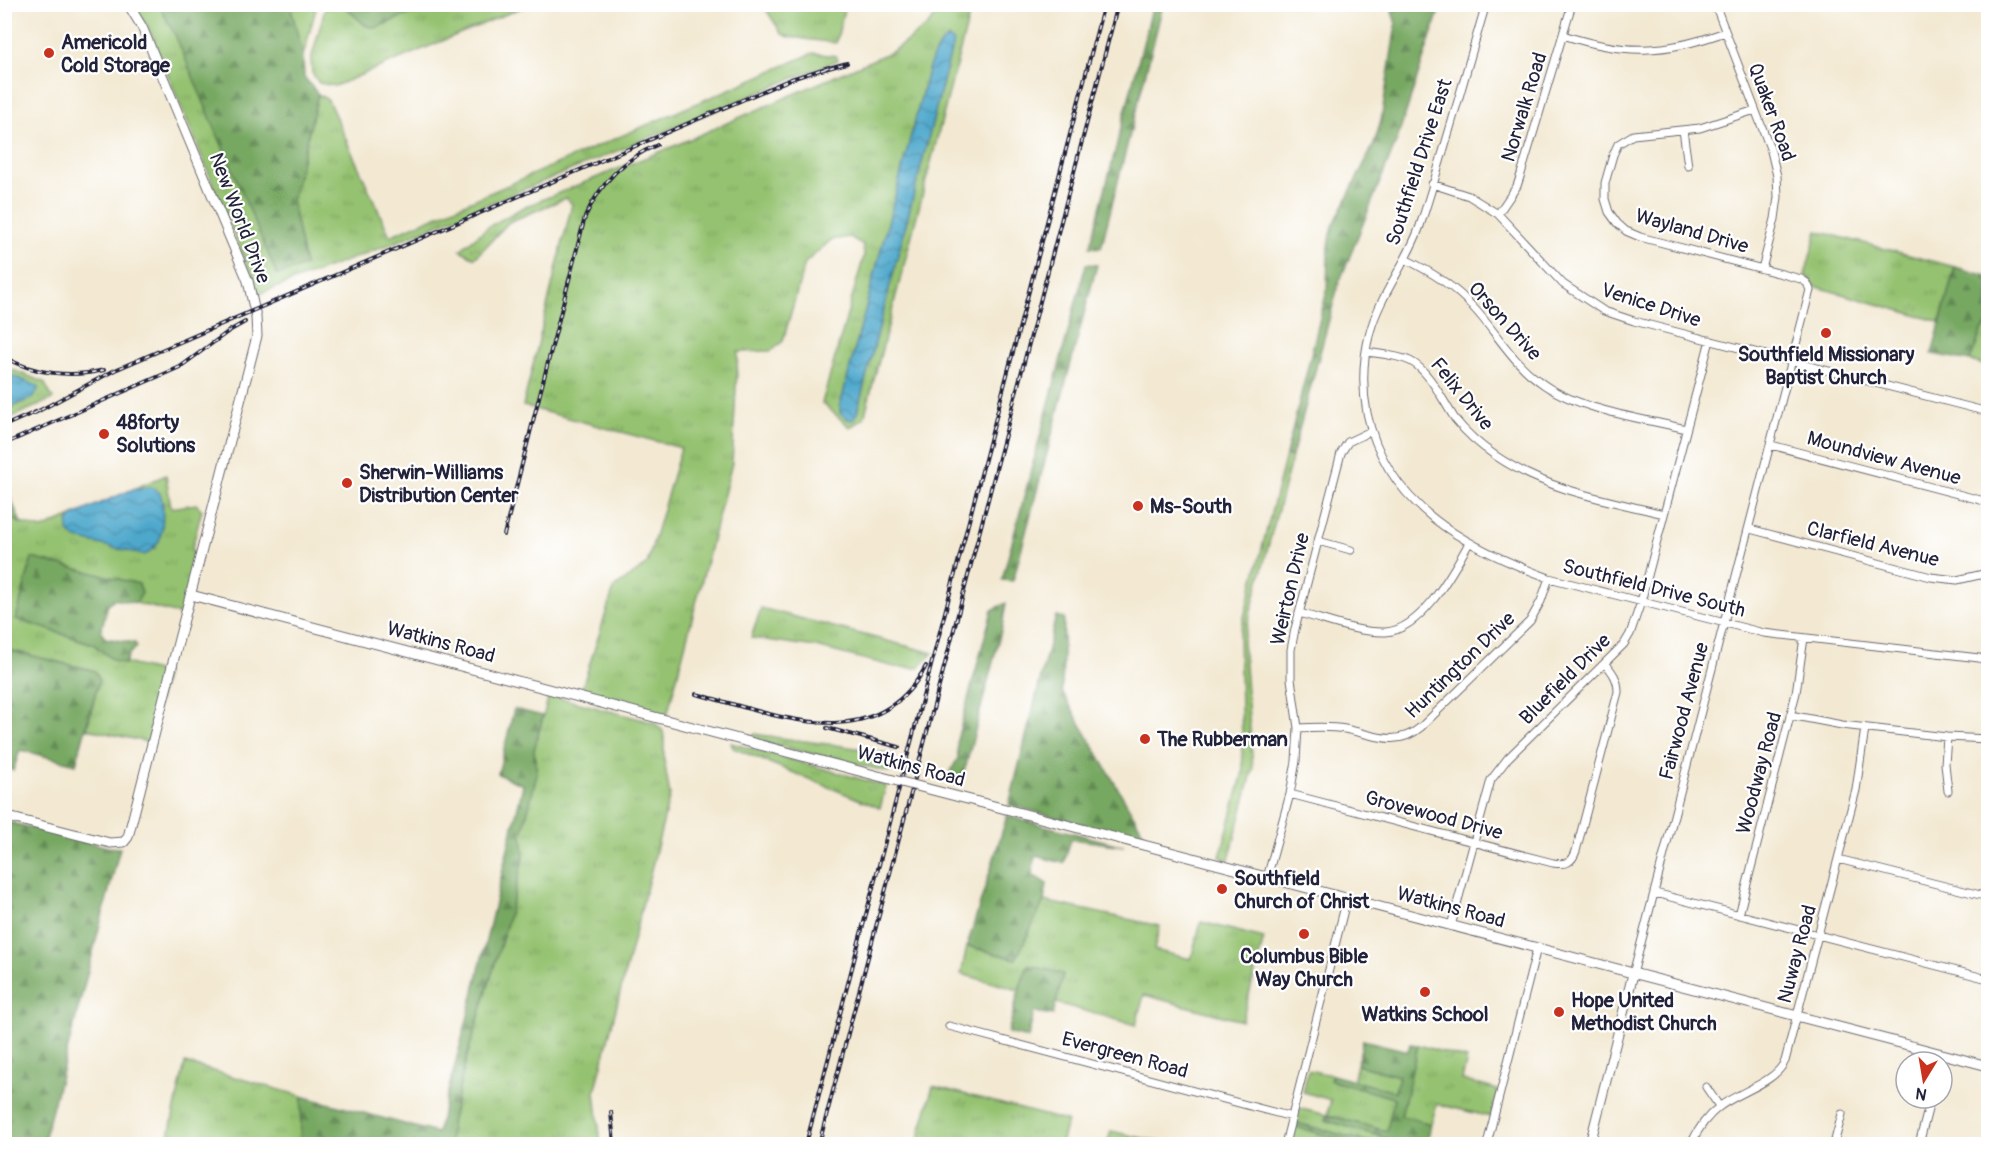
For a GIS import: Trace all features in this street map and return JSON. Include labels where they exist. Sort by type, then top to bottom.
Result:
[{"type":"street","name":"New World Drive","points":[[128,4],[142,27],[248,281],[256,317],[257,336],[253,355],[191,595]]},
{"type":"street","name":"Southfield Drive East","points":[[1371,431],[1363,384],[1365,352],[1376,316],[1419,227],[1486,4]]},
{"type":"street","name":"Norwalk Road","points":[[1498,213],[1512,193],[1521,174],[1572,4]]},
{"type":"street","name":"Quaker Road","points":[[1715,4],[1771,151],[1778,188],[1776,219],[1762,269]]},
{"type":"street","points":[[1563,35],[1611,48],[1647,50],[1683,45],[1725,32]]},
{"type":"street","name":"Wayland Drive","points":[[1755,110],[1718,123],[1628,137],[1618,144],[1607,172],[1604,192],[1607,206],[1617,223],[1626,231],[1640,237],[1801,279],[1809,286]]},
{"type":"street","points":[[1683,130],[1688,166]]},
{"type":"street","name":"Venice Drive","points":[[1432,184],[1469,196],[1498,213],[1563,284],[1604,311],[1634,321],[1989,412]]},
{"type":"street","name":"Orson Drive","points":[[1405,259],[1443,280],[1458,292],[1482,317],[1513,357],[1538,381],[1588,405],[1686,429]]},
{"type":"street","name":"Fairwood Avenue","points":[[1590,1144],[1809,298],[1809,286]]},
{"type":"street","name":"Bluefield Drive","points":[[1451,926],[1488,788],[1500,767],[1628,640],[1641,602],[1710,340]]},
{"type":"street","name":"Felix Drive","points":[[1365,352],[1398,357],[1417,365],[1464,429],[1494,455],[1528,475],[1564,489],[1664,514]]},
{"type":"street","name":"Weirton Drive","points":[[1267,878],[1290,794],[1296,761],[1298,728],[1291,650],[1299,613],[1341,453],[1348,442],[1371,431]]},
{"type":"street","name":"Southfield Drive South","points":[[1371,431],[1390,473],[1409,497],[1436,521],[1469,543],[1523,569],[1549,578],[1764,633],[1989,661]]},
{"type":"street","name":"Moundview Avenue","points":[[1771,445],[1989,502]]},
{"type":"street","name":"Clarfield Avenue","points":[[1750,529],[1931,577],[1957,580],[1989,573]]},
{"type":"street","points":[[1318,541],[1351,550]]},
{"type":"street","points":[[1299,613],[1370,631],[1395,630],[1419,615],[1449,576],[1469,543]]},
{"type":"street","name":"Huntington Drive","points":[[1298,728],[1344,729],[1390,739],[1410,735],[1438,711],[1530,621],[1549,578]]},
{"type":"street","name":"Watkins Road","points":[[191,595],[1537,948],[1913,1050]]},
{"type":"street","points":[[4,816],[110,843],[124,842],[128,837],[183,618],[191,595]]},
{"type":"street","name":"Woodway Road","points":[[1739,915],[1790,715],[1800,671],[1804,638]]},
{"type":"street","name":"Grovewood Drive","points":[[1290,794],[1553,863],[1570,862],[1576,851],[1618,692],[1615,675],[1605,663]]},
{"type":"street","points":[[1790,715],[1825,723],[1865,728],[1989,739]]},
{"type":"street","name":"Nuway Road","points":[[1694,1143],[1703,1124],[1719,1106],[1778,1073],[1785,1061],[1859,777],[1865,728]]},
{"type":"street","points":[[1947,737],[1945,765],[1948,790]]},
{"type":"street","points":[[1838,859],[1989,897]]},
{"type":"street","points":[[1655,893],[1989,979]]},
{"type":"street","points":[[1285,1144],[1347,898]]},
{"type":"street","points":[[1487,1144],[1537,948]]},
{"type":"street","name":"Evergreen Road","points":[[949,1026],[1292,1116]]},
{"type":"street","name":"Watkins Road","points":[[1954,1060],[1989,1066]]},
{"type":"street","points":[[1706,1087],[1719,1106]]},
{"type":"street","points":[[1919,1144],[1928,1110]]},
{"type":"street","points":[[1834,1144],[1842,1114]]},
{"type":"green space","points":[[133,5],[159,5],[305,265],[292,201],[318,94],[328,100],[390,236],[813,53],[836,56],[838,60],[391,244],[259,294],[148,27]]},
{"type":"green space","points":[[159,5],[290,5],[303,56],[304,77],[318,94],[292,201],[305,266],[277,275],[176,37]]},
{"type":"green space","points":[[290,5],[317,5],[303,56]]},
{"type":"green space","points":[[326,5],[343,5],[365,25],[375,28],[431,5],[528,5],[335,86],[319,83],[312,73],[311,60]]},
{"type":"green space","points":[[343,5],[431,5],[375,28],[365,25]]},
{"type":"green space","points":[[763,5],[845,5],[836,43],[789,37],[782,34]]},
{"type":"green space","points":[[945,5],[972,5],[864,418],[850,427],[822,403],[864,256],[863,245],[850,237],[831,240],[805,263],[783,341],[771,351],[738,352],[732,463],[667,716],[580,694],[614,588],[647,564],[681,448],[523,406],[572,204],[566,198],[509,222],[475,258],[460,250],[488,227],[522,208],[674,146],[893,51],[927,26]],"holes":[[[952,40],[856,416],[840,406],[929,67]]]},
{"type":"green space","points":[[1153,5],[1163,5],[1101,248],[1090,247]]},
{"type":"green space","points":[[1390,5],[1441,5],[1397,140],[1339,283],[1292,456],[1286,455],[1327,290],[1328,249],[1333,226],[1374,144],[1381,121],[1396,24]]},
{"type":"green space","points":[[1817,231],[1955,267],[1940,322],[1814,286],[1805,275]]},
{"type":"green space","points":[[1086,264],[1097,265],[1013,581],[1002,580]]},
{"type":"green space","points":[[1955,267],[1988,276],[1988,323],[1981,332],[1970,361],[1932,354]]},
{"type":"green space","points":[[1988,323],[1988,366],[1970,361],[1981,332]]},
{"type":"green space","points":[[5,367],[44,382],[53,399],[5,420],[5,410],[34,397],[38,389],[5,373]]},
{"type":"green space","points":[[1286,455],[1292,457],[1243,641],[1253,769],[1229,860],[1220,857],[1243,772],[1239,637]]},
{"type":"green space","points":[[166,475],[171,508],[196,504],[202,510],[192,548],[195,572],[182,615],[136,603],[142,593],[32,558],[16,619],[93,644],[113,660],[166,673],[148,742],[87,729],[99,680],[95,671],[8,650],[7,653],[5,652],[5,516],[42,529],[74,515],[68,521],[160,538],[163,503],[151,487],[133,489]]},
{"type":"green space","points":[[5,485],[21,523],[5,516]]},
{"type":"green space","points":[[32,558],[139,584],[142,593],[136,603],[114,599],[108,604],[101,631],[105,638],[135,643],[137,647],[129,654],[125,664],[113,660],[93,644],[16,619]]},
{"type":"green space","points":[[1006,603],[1002,627],[960,781],[949,774],[958,758],[957,740],[992,610]]},
{"type":"green space","points":[[761,608],[933,653],[919,668],[895,667],[816,647],[751,638]]},
{"type":"green space","points":[[1056,616],[1064,618],[1062,692],[1149,842],[1009,805]]},
{"type":"green space","points":[[8,650],[95,671],[99,680],[76,764],[20,750],[13,771],[6,764],[9,747],[5,746],[4,662]]},
{"type":"green space","points":[[549,695],[655,723],[663,731],[664,738],[664,760],[670,795],[595,1092],[601,1144],[450,1144],[451,1124],[466,1060],[507,923],[524,855],[522,834],[537,774],[534,750]]},
{"type":"green space","points":[[514,709],[543,716],[534,750],[537,774],[522,834],[524,855],[507,923],[466,1060],[451,1124],[450,1144],[300,1144],[302,1096],[437,1133],[469,1012],[523,785],[498,774]]},
{"type":"green space","points":[[755,734],[895,755],[890,772],[749,739]]},
{"type":"green space","points":[[731,743],[886,786],[880,808],[733,748]]},
{"type":"green space","points":[[1007,816],[1124,846],[1071,839],[1064,863],[1035,856],[1032,874],[1047,884],[1044,901],[1016,959],[967,946]]},
{"type":"green space","points":[[4,821],[120,848],[43,1144],[5,1144]]},
{"type":"green space","points":[[1044,901],[1160,926],[1154,950],[1191,959],[1201,922],[1264,938],[1242,1021],[1144,995],[1136,1025],[1056,1003],[1063,975],[1028,965],[1019,990],[961,974],[967,946],[1016,959]]},
{"type":"green space","points":[[1028,965],[1063,974],[1053,1015],[1034,1012],[1028,1038],[1008,1033]]},
{"type":"green space","points":[[1363,1040],[1408,1051],[1410,1044],[1418,1045],[1401,1116],[1431,1124],[1427,1144],[1385,1144],[1386,1138],[1325,1120],[1327,1115],[1387,1131],[1394,1098],[1330,1080],[1332,1075],[1395,1092],[1399,1076],[1357,1065]]},
{"type":"green space","points":[[1418,1045],[1467,1059],[1462,1080],[1498,1090],[1491,1117],[1437,1104],[1431,1124],[1401,1116]]},
{"type":"green space","points":[[185,1063],[302,1096],[300,1144],[167,1144]]},
{"type":"green space","points":[[1357,1065],[1399,1076],[1395,1092],[1353,1081]]},
{"type":"green space","points":[[1308,1070],[1332,1075],[1331,1081],[1394,1098],[1387,1132],[1328,1115],[1325,1120],[1387,1138],[1385,1144],[1376,1144],[1297,1123],[1296,1127],[1356,1144],[1289,1144],[1297,1108],[1327,1115],[1331,1100],[1303,1092]]},
{"type":"green space","points":[[933,1086],[1067,1121],[1061,1144],[917,1144]]},
{"type":"green space","points":[[1297,1123],[1376,1144],[1356,1144],[1296,1127]]},
{"type":"green space","points":[[1111,1131],[1168,1144],[1107,1144]]},
{"type":"water","points":[[949,38],[953,43],[856,416],[853,420],[848,419],[840,413],[840,406],[929,67],[934,54]]},
{"type":"water","points":[[5,373],[37,386],[34,397],[5,410]]},
{"type":"water","points":[[151,487],[161,496],[162,524],[159,541],[145,555],[77,539],[68,531],[69,522],[74,515],[133,489]]},
{"type":"railway","points":[[806,1144],[1104,4]]},
{"type":"railway","points":[[819,1144],[1118,4]]},
{"type":"railway","points":[[821,70],[847,63]]},
{"type":"railway","points":[[33,414],[115,370],[791,79],[829,67]]},
{"type":"railway","points":[[504,535],[585,217],[605,183],[623,165],[657,145]]},
{"type":"railway","points":[[11,441],[180,367],[245,322]]},
{"type":"railway","points":[[4,357],[40,371],[53,373],[79,374],[104,370]]},
{"type":"railway","points":[[4,426],[40,410]]},
{"type":"railway","points":[[696,694],[790,719],[822,723],[852,721],[880,713],[905,695],[926,666]]},
{"type":"railway","points":[[827,728],[899,747]]},
{"type":"railway","points":[[611,1112],[614,1144]]},
{"type":"place","name":"Americold Cold Storage","points":[[49,53]]},
{"type":"place","name":"Southfield Missionary Baptist Church","points":[[1826,333]]},
{"type":"place","name":"48forty Solutions","points":[[104,434]]},
{"type":"place","name":"Sherwin-Williams Distribution Center","points":[[347,483]]},
{"type":"place","name":"Ms-South","points":[[1138,506]]},
{"type":"place","name":"The Rubberman","points":[[1145,739]]},
{"type":"place","name":"Southfield Church of Christ","points":[[1222,889]]},
{"type":"place","name":"Columbus Bible Way Church","points":[[1304,934]]},
{"type":"place","name":"Watkins School","points":[[1425,992]]},
{"type":"place","name":"Hope United Methodist Church","points":[[1559,1012]]}]
